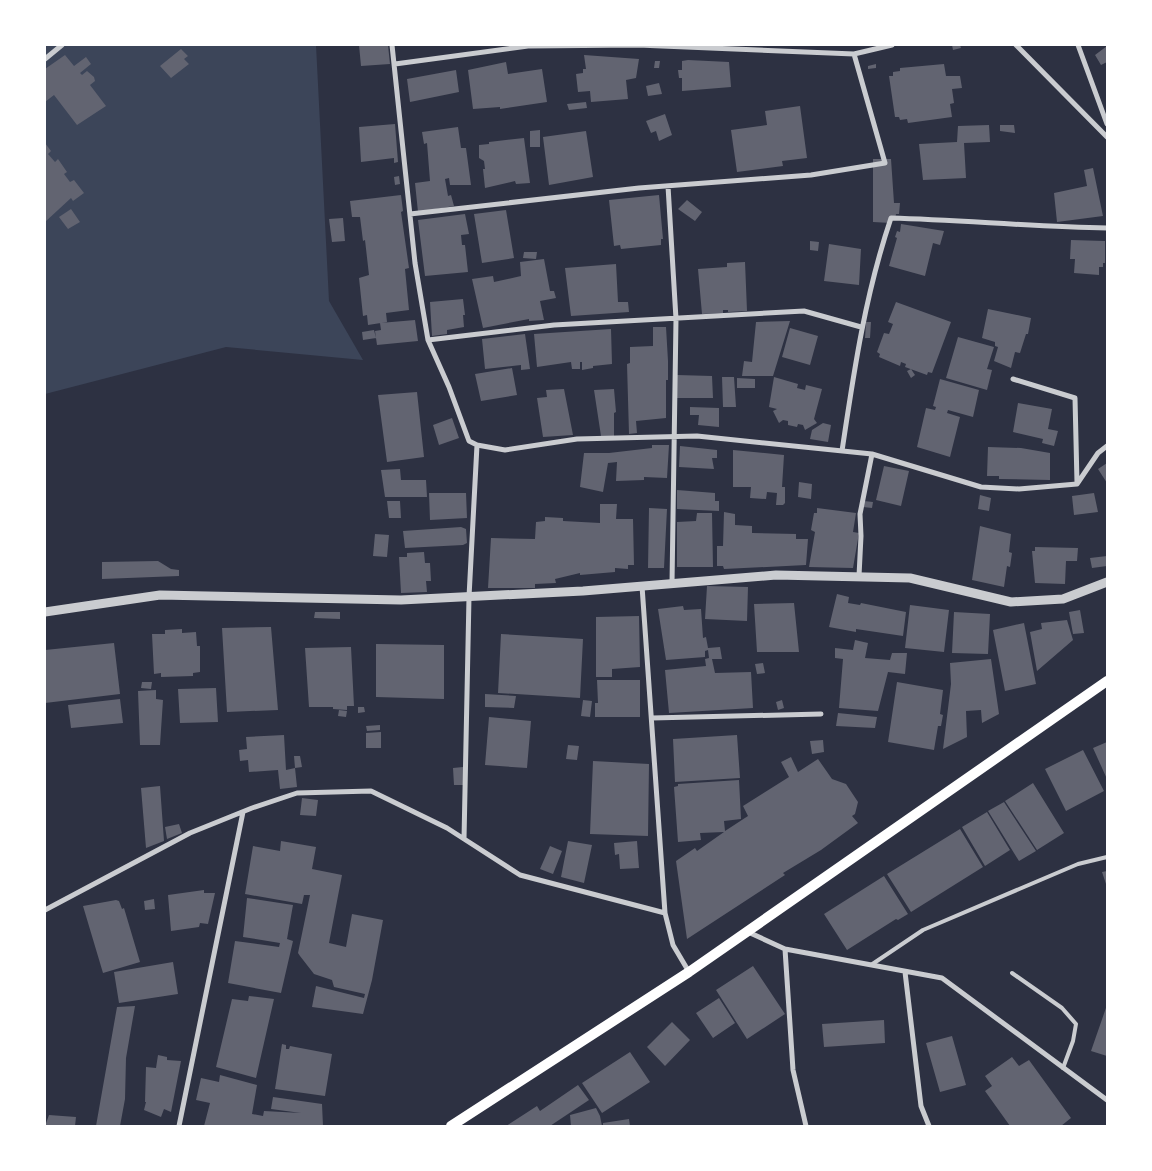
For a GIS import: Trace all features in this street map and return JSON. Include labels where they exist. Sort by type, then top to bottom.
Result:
[{"type":"main road","points":[[452,1126],[689,972],[1107,681]]},
{"type":"street","points":[[45,59],[62,45]]},
{"type":"street","points":[[392,45],[415,263],[428,340],[449,387],[468,441],[477,445],[505,450],[577,440],[697,436],[872,454],[981,487],[1020,489],[1077,484]]},
{"type":"street","points":[[395,64],[528,46],[638,45],[854,54],[892,45]]},
{"type":"street","points":[[1016,45],[1107,137]]},
{"type":"street","points":[[1078,45],[1107,124]]},
{"type":"street","points":[[410,214],[668,186],[811,175],[885,163],[854,54]]},
{"type":"street","points":[[668,186],[676,319],[672,584]]},
{"type":"street","points":[[842,451],[861,327],[879,254],[891,218],[952,220],[1046,227],[1107,228]]},
{"type":"street","points":[[428,340],[554,325],[804,311],[861,327]]},
{"type":"street","points":[[1013,379],[1074,398],[1077,484]]},
{"type":"street","points":[[464,839],[469,596],[477,445]]},
{"type":"street","points":[[1077,484],[1098,453],[1107,446]]},
{"type":"street","points":[[859,576],[860,514],[872,454]]},
{"type":"street","points":[[45,612],[160,595],[401,600],[776,576],[910,578],[1011,602],[1063,599],[1107,582]]},
{"type":"street","points":[[642,586],[666,913],[673,945],[689,972]]},
{"type":"street","points":[[652,718],[821,714]]},
{"type":"street","points":[[45,910],[190,833],[243,812],[297,793],[371,791],[447,828],[520,875],[666,913]]},
{"type":"street","points":[[179,1126],[243,812]]},
{"type":"street","points":[[747,931],[785,950],[942,978],[1107,1100]]},
{"type":"street","points":[[785,950],[793,1070],[806,1126]]},
{"type":"street","points":[[906,972],[921,1106],[929,1126]]},
{"type":"lane","points":[[871,965],[923,930],[1069,868],[1107,857]]},
{"type":"lane","points":[[1012,973],[1062,1008],[1076,1024],[1073,1041],[1063,1068]]},
{"type":"shaded area","points":[[45,45],[316,45],[329,301],[363,360],[226,347],[45,394]]},
{"type":"building","points":[[359,45],[388,45],[390,64],[361,66]]},
{"type":"building","points":[[952,45],[960,45],[961,48],[953,50]]},
{"type":"building","points":[[1107,46],[1107,62],[1101,65],[1095,55]]},
{"type":"building","points":[[181,49],[188,56],[184,59],[189,64],[171,78],[160,66]]},
{"type":"building","points":[[65,55],[74,66],[86,57],[91,64],[80,73],[82,75],[87,71],[94,77],[95,81],[90,85],[106,106],[77,125],[54,95],[45,102],[45,69]]},
{"type":"building","points":[[584,55],[639,59],[636,78],[626,80],[628,99],[591,102],[590,91],[578,92],[576,74],[583,73],[583,69],[586,69]]},
{"type":"building","points":[[655,61],[660,61],[659,68],[654,68]]},
{"type":"building","points":[[682,61],[729,62],[731,87],[682,91],[682,78],[679,78],[678,70],[682,70]]},
{"type":"building","points":[[506,62],[508,74],[542,69],[547,102],[500,109],[500,107],[473,109],[468,70]]},
{"type":"building","points":[[876,64],[876,68],[868,69],[868,66]]},
{"type":"building","points":[[944,64],[946,76],[960,76],[962,88],[952,89],[954,103],[950,104],[952,117],[908,123],[907,119],[900,120],[899,117],[895,117],[889,76],[893,76],[893,72],[900,71],[900,68]]},
{"type":"building","points":[[456,70],[459,92],[410,102],[407,79]]},
{"type":"building","points":[[659,83],[662,94],[648,96],[646,86]]},
{"type":"building","points":[[586,102],[587,108],[569,110],[567,104]]},
{"type":"building","points":[[800,106],[807,158],[782,161],[783,166],[737,172],[731,130],[767,125],[765,111]]},
{"type":"building","points":[[665,114],[672,135],[659,141],[656,131],[651,133],[646,121]]},
{"type":"building","points":[[395,124],[398,162],[394,163],[394,158],[361,162],[359,127]]},
{"type":"building","points":[[989,125],[990,142],[964,143],[966,178],[923,180],[919,144],[957,142],[958,126]]},
{"type":"building","points":[[1000,125],[1014,125],[1015,133],[1000,131]]},
{"type":"building","points":[[458,127],[461,148],[466,148],[471,185],[450,185],[449,178],[445,179],[448,196],[451,195],[454,206],[418,212],[415,183],[430,181],[427,143],[424,144],[422,132]]},
{"type":"building","points":[[540,130],[540,147],[530,147],[530,131]]},
{"type":"building","points":[[586,131],[593,177],[549,185],[543,137]]},
{"type":"building","points":[[524,138],[530,183],[516,184],[515,181],[485,188],[484,161],[479,158],[479,145]]},
{"type":"building","points":[[45,143],[51,151],[48,154],[55,162],[58,159],[67,172],[64,174],[70,182],[74,180],[84,193],[73,201],[71,198],[45,222]]},
{"type":"building","points":[[873,159],[891,159],[894,203],[900,203],[899,214],[896,214],[895,220],[891,220],[891,223],[873,222]]},
{"type":"building","points":[[1093,168],[1103,216],[1057,222],[1054,193],[1087,186],[1084,170]]},
{"type":"building","points":[[399,176],[400,184],[395,185],[394,177]]},
{"type":"building","points":[[401,195],[403,211],[401,212],[409,268],[405,269],[409,310],[386,313],[387,322],[368,325],[367,315],[363,316],[359,278],[369,275],[365,240],[363,241],[360,217],[352,217],[350,201]]},
{"type":"building","points":[[659,195],[663,239],[661,239],[661,245],[621,249],[620,245],[614,246],[609,200]]},
{"type":"building","points":[[687,200],[702,212],[695,221],[678,209]]},
{"type":"building","points":[[71,209],[80,222],[68,229],[59,217]]},
{"type":"building","points":[[506,210],[514,258],[482,263],[474,214]]},
{"type":"building","points":[[465,214],[469,234],[461,235],[462,245],[465,245],[468,272],[425,276],[418,220]]},
{"type":"building","points":[[343,218],[345,241],[332,242],[329,219]]},
{"type":"building","points":[[901,224],[944,231],[940,245],[933,243],[925,276],[889,266],[897,238],[895,237],[897,231],[900,232]]},
{"type":"building","points":[[1071,240],[1105,241],[1105,263],[1103,263],[1103,267],[1099,267],[1099,275],[1074,273],[1075,259],[1070,259]]},
{"type":"building","points":[[810,241],[819,242],[818,251],[810,250]]},
{"type":"building","points":[[829,244],[861,249],[859,285],[824,281]]},
{"type":"building","points":[[524,252],[537,252],[536,259],[523,258]]},
{"type":"building","points":[[544,259],[550,291],[554,291],[556,298],[540,301],[544,320],[529,321],[529,319],[483,328],[472,279],[493,276],[494,282],[521,276],[520,262]]},
{"type":"building","points":[[745,262],[747,311],[728,312],[728,310],[723,310],[723,313],[702,314],[698,269],[727,267],[727,263]]},
{"type":"building","points":[[616,264],[618,302],[628,302],[629,312],[571,316],[565,268]]},
{"type":"building","points":[[463,299],[464,327],[447,330],[447,334],[432,336],[430,302]]},
{"type":"building","points":[[896,302],[951,322],[932,373],[928,372],[927,375],[905,367],[906,364],[901,362],[900,366],[879,357],[880,354],[877,352],[884,333],[889,334],[893,324],[888,322]]},
{"type":"building","points":[[988,309],[1031,318],[1028,334],[1026,334],[1020,353],[1015,352],[1011,368],[994,361],[998,347],[995,346],[995,342],[982,338]]},
{"type":"building","points":[[415,320],[418,341],[377,345],[375,331],[381,330],[380,323]]},
{"type":"building","points":[[790,321],[773,376],[742,376],[744,361],[752,362],[756,322]]},
{"type":"building","points":[[866,322],[871,322],[870,338],[865,338]]},
{"type":"building","points":[[653,327],[666,327],[668,380],[666,380],[666,418],[636,421],[637,433],[629,434],[627,364],[630,363],[630,347],[653,346]]},
{"type":"building","points":[[790,328],[818,336],[810,365],[782,357]]},
{"type":"building","points":[[611,329],[612,364],[593,366],[593,368],[582,370],[582,362],[580,362],[580,369],[572,369],[571,362],[537,367],[534,334]]},
{"type":"building","points":[[374,330],[376,338],[363,340],[362,332]]},
{"type":"building","points":[[525,334],[530,369],[521,370],[521,365],[485,369],[482,339]]},
{"type":"building","points":[[958,337],[994,347],[987,369],[992,370],[987,390],[946,378]]},
{"type":"building","points":[[512,368],[517,395],[481,401],[475,374]]},
{"type":"building","points":[[911,369],[915,375],[911,378],[907,371]]},
{"type":"building","points":[[677,375],[712,376],[713,398],[676,398]]},
{"type":"building","points":[[722,377],[734,377],[736,407],[723,407]]},
{"type":"building","points":[[774,377],[798,384],[797,388],[805,390],[806,385],[822,389],[814,419],[817,423],[805,430],[803,425],[798,424],[797,427],[788,425],[788,421],[783,420],[779,423],[773,411],[777,409],[769,407]]},
{"type":"building","points":[[737,378],[755,379],[755,388],[737,388]]},
{"type":"building","points":[[940,379],[979,390],[973,417],[948,410],[947,413],[960,417],[950,457],[917,447],[926,408],[935,410],[936,407],[933,406]]},
{"type":"building","points":[[564,389],[573,435],[543,437],[537,398],[547,397],[546,390]]},
{"type":"building","points":[[614,389],[616,412],[614,413],[614,437],[601,436],[594,390]]},
{"type":"building","points":[[417,392],[424,457],[387,462],[378,395]]},
{"type":"building","points":[[1018,403],[1052,409],[1048,429],[1058,431],[1054,446],[1042,443],[1043,439],[1013,432]]},
{"type":"building","points":[[690,407],[719,408],[719,427],[698,425],[699,415],[690,415]]},
{"type":"building","points":[[452,418],[459,438],[439,445],[433,425]]},
{"type":"building","points":[[823,423],[831,425],[828,442],[810,439],[812,430]]},
{"type":"building","points":[[652,445],[669,445],[667,478],[644,477],[644,480],[616,481],[617,462],[608,463],[603,492],[580,487],[584,453],[609,453],[652,448]]},
{"type":"building","points":[[680,446],[717,450],[717,458],[712,458],[714,469],[679,467]]},
{"type":"building","points":[[988,447],[1021,448],[1050,453],[1050,480],[999,479],[999,476],[987,476]]},
{"type":"building","points":[[733,450],[784,455],[782,487],[785,487],[785,503],[783,505],[776,505],[777,493],[767,492],[766,499],[750,498],[751,487],[733,487]]},
{"type":"building","points":[[1107,463],[1107,483],[1098,469]]},
{"type":"building","points":[[884,466],[909,471],[901,506],[876,500]]},
{"type":"building","points":[[400,469],[401,480],[426,480],[427,497],[385,497],[381,470]]},
{"type":"building","points":[[799,482],[812,484],[811,499],[798,497]]},
{"type":"building","points":[[677,490],[715,493],[715,501],[719,501],[719,511],[677,509]]},
{"type":"building","points":[[429,493],[466,493],[467,518],[430,520]]},
{"type":"building","points":[[1094,493],[1098,512],[1074,515],[1072,496]]},
{"type":"building","points":[[980,495],[991,498],[989,511],[978,509]]},
{"type":"building","points":[[387,501],[400,501],[401,518],[389,518]]},
{"type":"building","points":[[864,501],[873,502],[872,508],[863,507]]},
{"type":"building","points":[[600,504],[617,504],[616,519],[633,519],[634,565],[628,565],[628,569],[615,568],[615,572],[580,575],[580,573],[555,579],[556,583],[535,584],[535,588],[488,588],[491,538],[535,539],[536,522],[545,521],[545,517],[563,518],[563,521],[600,523]]},
{"type":"building","points":[[649,508],[667,509],[664,568],[648,568]]},
{"type":"building","points":[[817,508],[856,513],[853,532],[859,533],[853,568],[809,567],[815,532],[811,530],[814,513],[817,513]]},
{"type":"building","points":[[724,512],[735,514],[735,525],[752,526],[752,533],[796,534],[796,539],[808,539],[806,565],[724,569],[723,566],[717,566],[717,546],[723,546]]},
{"type":"building","points":[[697,513],[712,513],[713,567],[677,567],[677,522],[696,521]]},
{"type":"building","points":[[980,526],[1011,534],[1009,552],[1012,553],[1010,567],[1007,566],[1004,587],[972,580]]},
{"type":"building","points":[[461,527],[466,529],[467,543],[463,545],[405,548],[403,531]]},
{"type":"building","points":[[375,534],[389,535],[387,557],[373,556]]},
{"type":"building","points":[[1035,547],[1078,548],[1077,561],[1066,561],[1065,584],[1035,583],[1032,551],[1035,551]]},
{"type":"building","points":[[424,552],[425,563],[430,563],[431,581],[426,581],[427,592],[401,593],[399,557],[407,557],[407,553]]},
{"type":"building","points":[[1107,556],[1107,566],[1092,568],[1090,558]]},
{"type":"building","points":[[158,561],[171,569],[179,570],[179,576],[102,579],[102,562]]},
{"type":"building","points":[[707,586],[748,587],[747,621],[705,619]]},
{"type":"building","points":[[837,594],[849,597],[848,603],[860,605],[861,603],[906,612],[903,636],[856,629],[856,632],[829,627]]},
{"type":"building","points":[[794,603],[799,652],[757,652],[754,604]]},
{"type":"building","points":[[910,605],[949,610],[944,652],[905,648]]},
{"type":"building","points":[[683,606],[684,610],[701,609],[703,638],[706,637],[708,648],[720,647],[722,659],[712,659],[715,673],[751,672],[753,708],[669,713],[665,670],[706,666],[705,659],[709,658],[708,650],[705,651],[705,657],[666,660],[658,609]]},
{"type":"building","points":[[1080,610],[1084,633],[1073,634],[1069,612]]},
{"type":"building","points":[[315,612],[340,612],[340,619],[314,618]]},
{"type":"building","points":[[954,612],[990,614],[988,654],[952,653]]},
{"type":"building","points":[[639,616],[640,667],[612,669],[612,677],[596,677],[596,617]]},
{"type":"building","points":[[1067,620],[1073,640],[1037,671],[1030,632],[1042,629],[1041,623]]},
{"type":"building","points":[[1024,623],[1036,684],[1005,691],[993,630]]},
{"type":"building","points":[[271,627],[278,710],[227,712],[222,628]]},
{"type":"building","points":[[182,629],[182,633],[196,632],[197,646],[200,646],[200,672],[193,673],[193,676],[161,677],[161,673],[154,674],[152,634],[165,634],[165,630]]},
{"type":"building","points":[[501,634],[583,639],[580,698],[498,693]]},
{"type":"building","points":[[855,640],[868,643],[865,658],[890,660],[892,653],[907,653],[905,674],[888,672],[878,711],[839,708],[843,659],[835,658],[835,648],[853,650]]},
{"type":"building","points":[[114,643],[120,694],[45,703],[45,650]]},
{"type":"building","points":[[376,644],[444,645],[444,699],[376,697]]},
{"type":"building","points":[[351,647],[354,706],[347,706],[347,710],[333,709],[333,707],[309,707],[305,648]]},
{"type":"building","points":[[991,659],[999,714],[982,723],[981,710],[966,711],[967,737],[943,749],[951,684],[950,663]]},
{"type":"building","points":[[763,663],[765,673],[757,674],[755,664]]},
{"type":"building","points":[[597,680],[640,680],[640,717],[595,717],[595,703],[598,703]]},
{"type":"building","points":[[142,682],[152,682],[151,689],[141,688]]},
{"type":"building","points":[[897,682],[943,690],[940,714],[943,715],[941,726],[938,726],[934,750],[888,742]]},
{"type":"building","points":[[216,688],[218,722],[180,723],[178,689]]},
{"type":"building","points":[[156,690],[156,699],[163,700],[160,745],[140,745],[138,691]]},
{"type":"building","points":[[485,694],[516,696],[514,708],[485,707]]},
{"type":"building","points":[[120,699],[123,723],[71,728],[68,705]]},
{"type":"building","points":[[583,700],[592,701],[590,717],[581,716]]},
{"type":"building","points":[[782,700],[784,708],[778,710],[776,702]]},
{"type":"building","points":[[358,707],[364,707],[365,712],[358,713]]},
{"type":"building","points":[[339,710],[347,711],[346,717],[338,716]]},
{"type":"building","points":[[838,713],[877,717],[875,728],[836,726]]},
{"type":"building","points":[[489,717],[531,721],[527,768],[485,765]]},
{"type":"building","points":[[380,725],[380,730],[367,731],[366,726]]},
{"type":"building","points":[[381,732],[381,748],[366,748],[366,733]]},
{"type":"building","points":[[284,735],[286,770],[295,768],[297,787],[280,789],[278,770],[249,772],[248,760],[240,761],[239,750],[247,749],[246,737]]},
{"type":"building","points":[[737,735],[740,778],[675,782],[673,739]]},
{"type":"building","points":[[823,740],[824,752],[812,754],[810,741]]},
{"type":"building","points":[[1107,742],[1107,779],[1093,748]]},
{"type":"building","points":[[568,745],[579,746],[577,760],[566,759]]},
{"type":"building","points":[[1083,750],[1104,791],[1066,811],[1045,769]]},
{"type":"building","points":[[294,756],[300,756],[302,767],[295,768]]},
{"type":"building","points":[[791,757],[798,772],[818,759],[832,779],[846,784],[858,802],[855,814],[852,816],[858,823],[821,850],[783,873],[785,875],[687,939],[676,861],[695,848],[697,851],[724,832],[700,833],[701,840],[678,842],[674,787],[678,786],[678,784],[739,780],[741,819],[724,821],[725,831],[748,816],[743,806],[789,777],[781,762]]},
{"type":"building","points":[[593,761],[649,764],[648,836],[590,834]]},
{"type":"building","points":[[463,767],[463,785],[454,785],[453,768]]},
{"type":"building","points":[[1033,783],[1064,833],[1037,850],[1005,801]]},
{"type":"building","points":[[160,786],[164,841],[146,848],[141,788]]},
{"type":"building","points":[[302,798],[318,800],[316,816],[300,815]]},
{"type":"building","points":[[1004,802],[1036,851],[1019,861],[988,811]]},
{"type":"building","points":[[987,812],[1010,850],[985,866],[962,827]]},
{"type":"building","points":[[179,824],[182,833],[167,839],[165,827]]},
{"type":"building","points":[[960,829],[983,867],[911,912],[887,874]]},
{"type":"building","points":[[281,841],[316,847],[312,869],[342,875],[329,943],[346,947],[352,914],[383,920],[372,980],[363,1014],[312,1007],[316,986],[364,998],[365,994],[334,987],[332,980],[314,974],[298,953],[310,895],[304,895],[302,904],[245,894],[253,846],[280,851]]},
{"type":"building","points":[[568,841],[592,845],[584,883],[561,877]]},
{"type":"building","points":[[637,841],[639,868],[620,869],[619,854],[615,855],[614,843]]},
{"type":"building","points":[[550,846],[562,851],[553,874],[540,869]]},
{"type":"building","points":[[1107,871],[1107,887],[1102,872]]},
{"type":"building","points":[[884,876],[908,914],[898,920],[896,919],[847,950],[824,914]]},
{"type":"building","points":[[204,890],[204,893],[215,893],[208,924],[200,923],[199,927],[171,931],[168,895]]},
{"type":"building","points":[[247,898],[293,905],[287,939],[293,941],[281,993],[228,983],[235,941],[279,947],[280,943],[243,937]]},
{"type":"building","points":[[154,899],[155,909],[145,910],[144,901]]},
{"type":"building","points":[[119,901],[122,909],[124,908],[140,962],[103,973],[83,906]]},
{"type":"building","points":[[173,962],[178,994],[119,1003],[114,972]]},
{"type":"building","points":[[753,966],[785,1014],[747,1039],[716,990]]},
{"type":"building","points":[[249,996],[274,999],[256,1078],[216,1067],[232,999],[248,1001]]},
{"type":"building","points":[[719,998],[735,1023],[713,1038],[696,1013]]},
{"type":"building","points":[[1107,1005],[1107,1056],[1091,1051]]},
{"type":"building","points":[[135,1006],[126,1058],[125,1099],[120,1126],[96,1126],[117,1007]]},
{"type":"building","points":[[884,1020],[885,1043],[824,1047],[822,1024]]},
{"type":"building","points":[[672,1022],[690,1040],[665,1066],[647,1047]]},
{"type":"building","points":[[952,1036],[966,1085],[940,1092],[926,1043]]},
{"type":"building","points":[[282,1044],[286,1045],[286,1049],[289,1049],[290,1046],[332,1054],[325,1096],[275,1089]]},
{"type":"building","points":[[630,1052],[650,1082],[602,1113],[582,1083]]},
{"type":"building","points":[[158,1055],[167,1057],[167,1060],[181,1061],[171,1112],[164,1109],[161,1117],[144,1110],[146,1102],[146,1067],[156,1068]]},
{"type":"building","points":[[1012,1057],[1019,1066],[1029,1060],[1071,1118],[1061,1126],[1010,1126],[985,1091],[992,1086],[985,1076]]},
{"type":"building","points":[[220,1075],[257,1085],[252,1114],[263,1116],[264,1111],[301,1113],[271,1109],[273,1097],[322,1104],[323,1126],[204,1126],[210,1103],[196,1100],[201,1078],[219,1082]]},
{"type":"building","points":[[578,1085],[589,1100],[550,1126],[506,1126],[537,1106],[540,1111]]},
{"type":"building","points":[[596,1108],[602,1126],[571,1126],[570,1115]]},
{"type":"building","points":[[49,1115],[76,1117],[75,1126],[45,1126]]},
{"type":"building","points":[[629,1119],[630,1126],[603,1126],[603,1123]]}]
